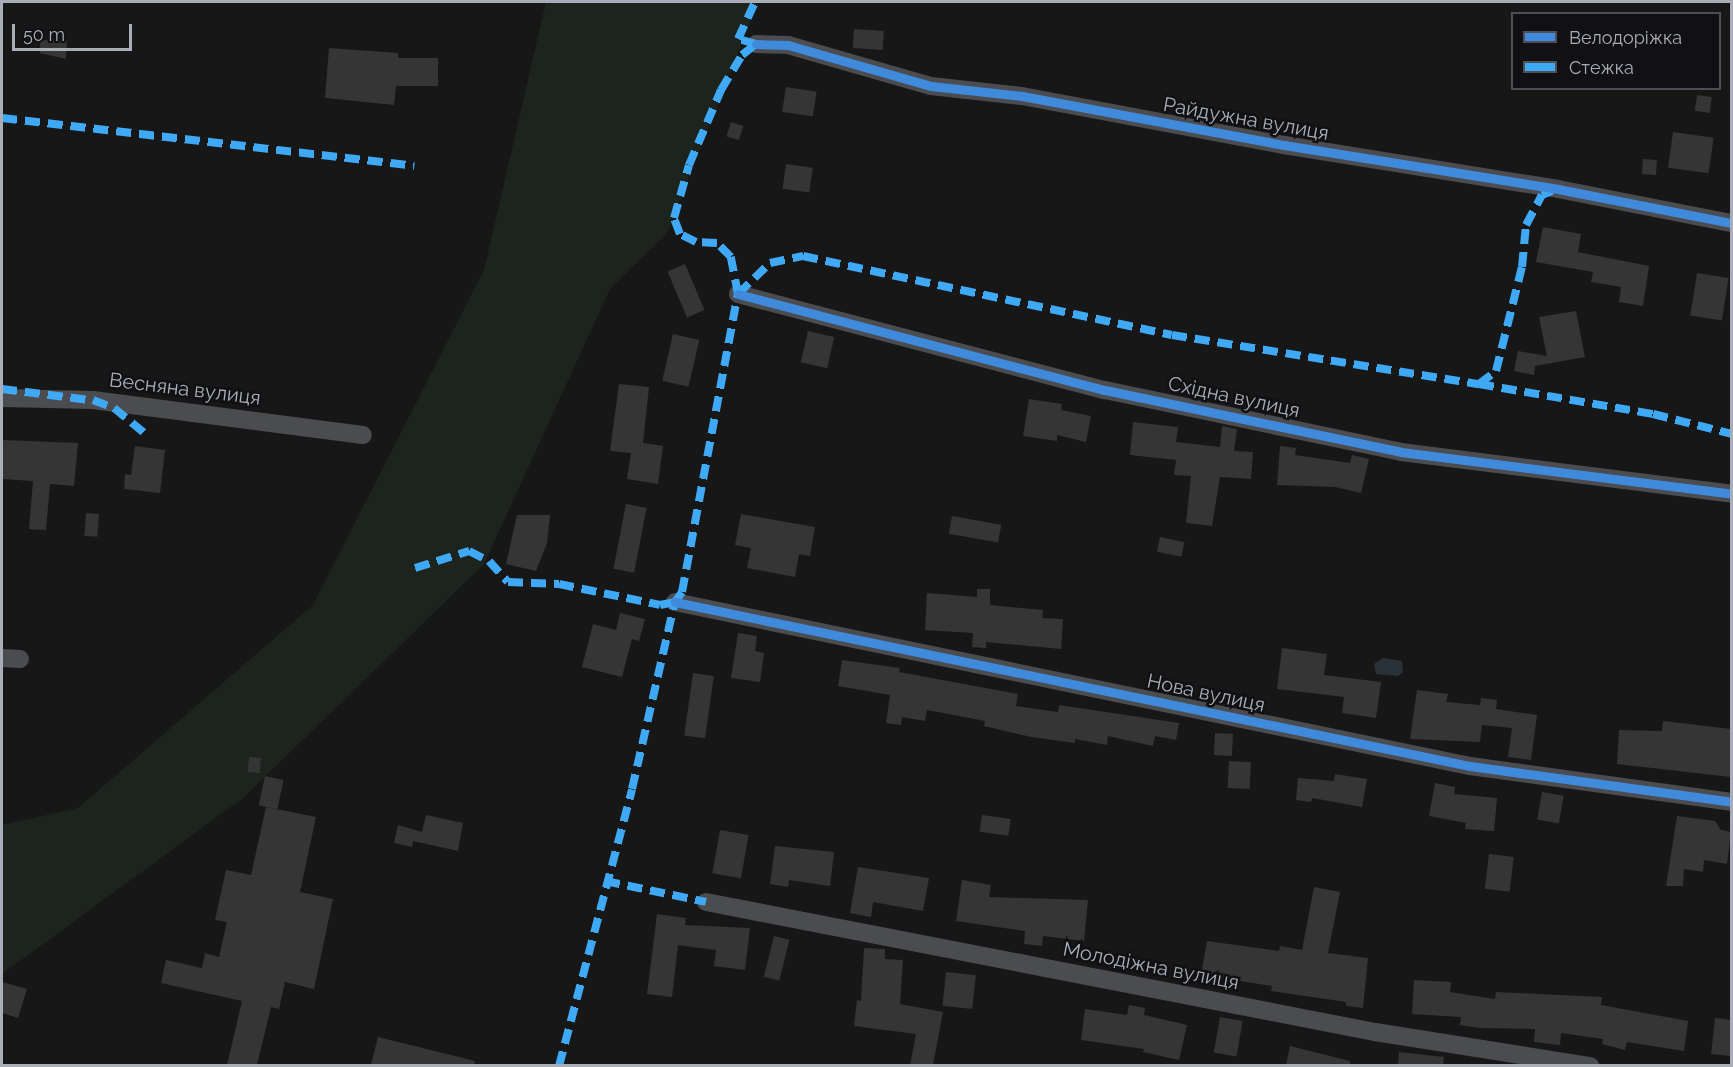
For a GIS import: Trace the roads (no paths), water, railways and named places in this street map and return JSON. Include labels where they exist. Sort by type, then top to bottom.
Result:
[{"type":"street","name":"Райдужна вулиця","points":[[756,44],[788,45],[931,86],[1022,96],[1284,145],[1558,189],[1731,223]]},
{"type":"street","name":"Східна вулиця","points":[[738,294],[1105,390],[1401,452],[1731,494]]},
{"type":"street","name":"Весняна вулиця","points":[[2,398],[93,400],[363,435]]},
{"type":"street","name":"Нова вулиця","points":[[675,602],[1470,766],[1731,802]]},
{"type":"street","name":"Молодіжна вулиця","points":[[705,902],[1375,1032],[1590,1065]]}]
